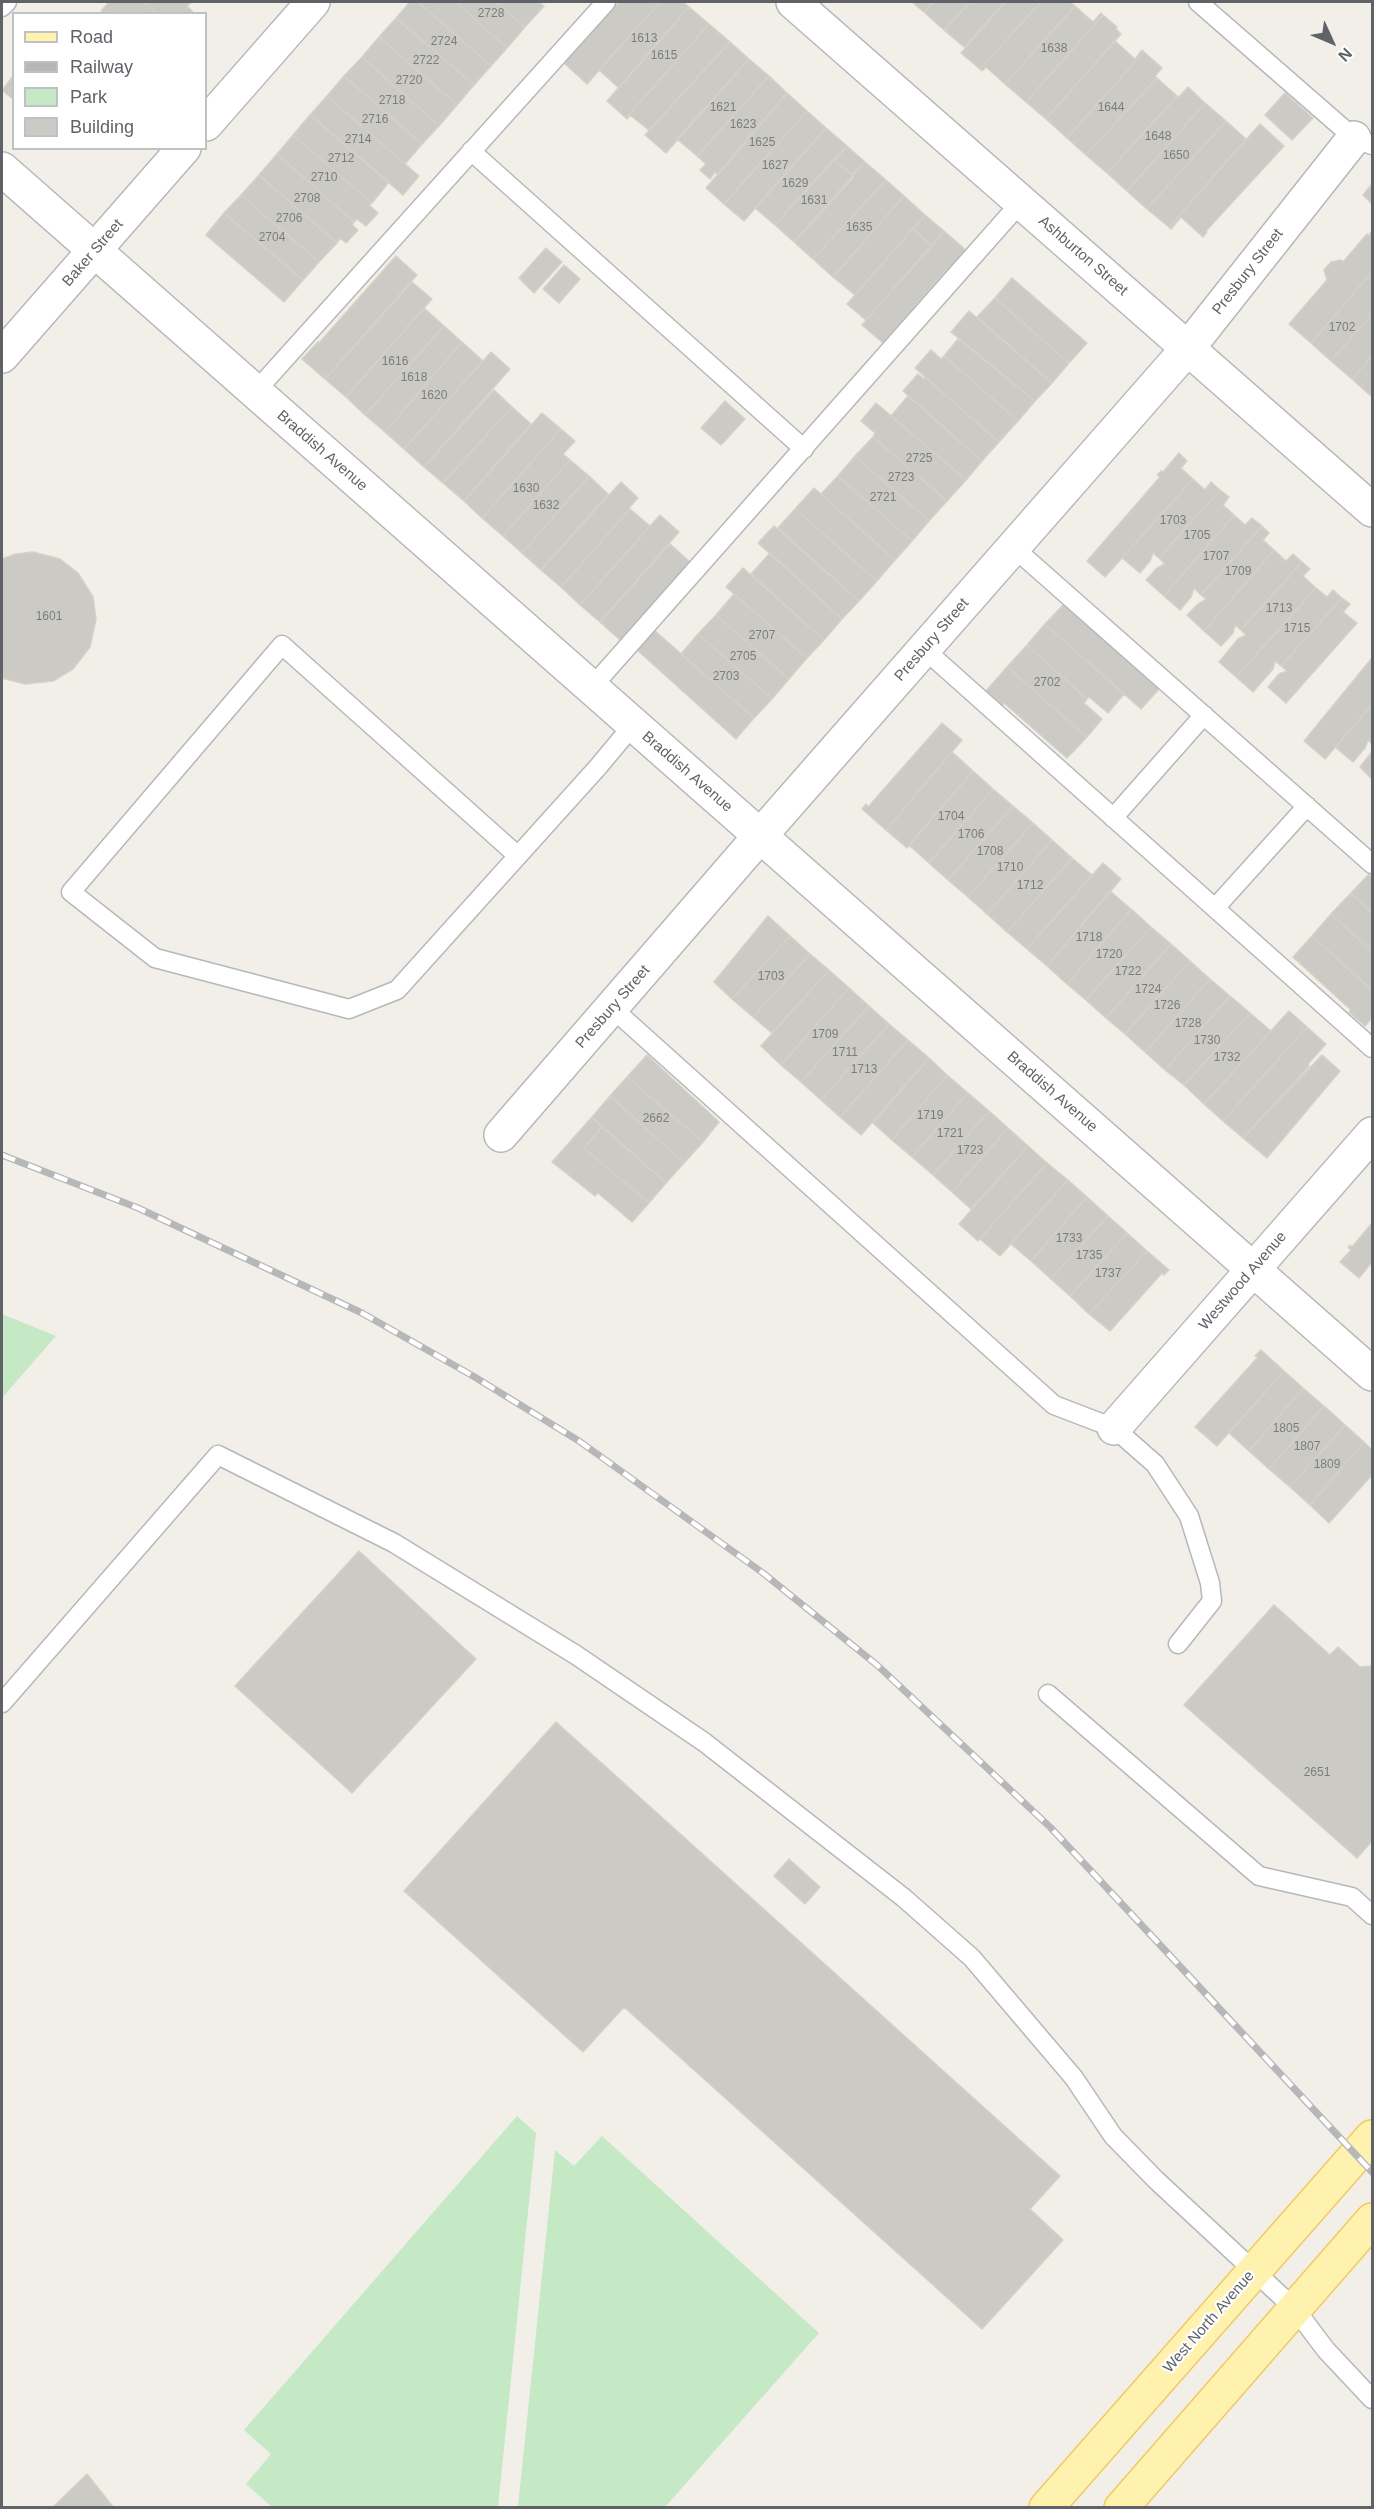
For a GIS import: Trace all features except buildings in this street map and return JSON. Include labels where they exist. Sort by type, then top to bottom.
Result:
[{"type":"main road","name":"West North Avenue","points":[[1046,2508],[1372,2137]]},
{"type":"main road","points":[[1121,2508],[1372,2220]]},
{"type":"street","points":[[207,123],[313,2]]},
{"type":"street","name":"Ashburton Street","points":[[794,2],[1372,510]]},
{"type":"street","name":"Presbury Street","points":[[501,1135],[1188,348],[1363,142]]},
{"type":"street","name":"Baker Street","points":[[2,357],[182,150]]},
{"type":"street","name":"Braddish Avenue","points":[[2,169],[1372,1374]]},
{"type":"street","name":"Westwood Avenue","points":[[1114,1428],[1372,1134]]},
{"type":"lane","points":[[2,8],[7,2]]},
{"type":"lane","points":[[255,392],[606,2]]},
{"type":"lane","points":[[1198,2],[1363,142]]},
{"type":"lane","points":[[471,151],[804,448]]},
{"type":"lane","points":[[591,688],[1022,201]]},
{"type":"lane","points":[[1013,547],[1372,864]]},
{"type":"lane","points":[[518,856],[282,645],[71,892],[156,958],[350,1009],[397,990],[518,856],[633,725]]},
{"type":"lane","points":[[924,649],[1372,1048]]},
{"type":"lane","points":[[1113,818],[1204,715]]},
{"type":"lane","points":[[1215,908],[1307,806]]},
{"type":"lane","points":[[612,1008],[1054,1405],[1114,1428],[1155,1464],[1189,1516],[1210,1583],[1212,1601],[1178,1644]]},
{"type":"lane","points":[[2,1703],[218,1455],[394,1543],[576,1654],[704,1742],[904,1898],[972,1958],[1074,2078],[1113,2136],[1156,2180],[1295,2309],[1326,2350],[1372,2399]]},
{"type":"lane","points":[[1048,1694],[1259,1876],[1352,1897],[1372,1915]]},
{"type":"green space","points":[[2,1314],[56,1336],[2,1398]]},
{"type":"green space","points":[[517,2116],[536,2133],[498,2507],[272,2507],[246,2484],[271,2454],[244,2430]]},
{"type":"green space","points":[[602,2136],[819,2333],[665,2507],[518,2507],[555,2150],[574,2166]]},
{"type":"railway","points":[[2,1155],[138,1208],[362,1313],[473,1376],[579,1441],[763,1573],[877,1665],[1050,1827],[1372,2172]]}]
